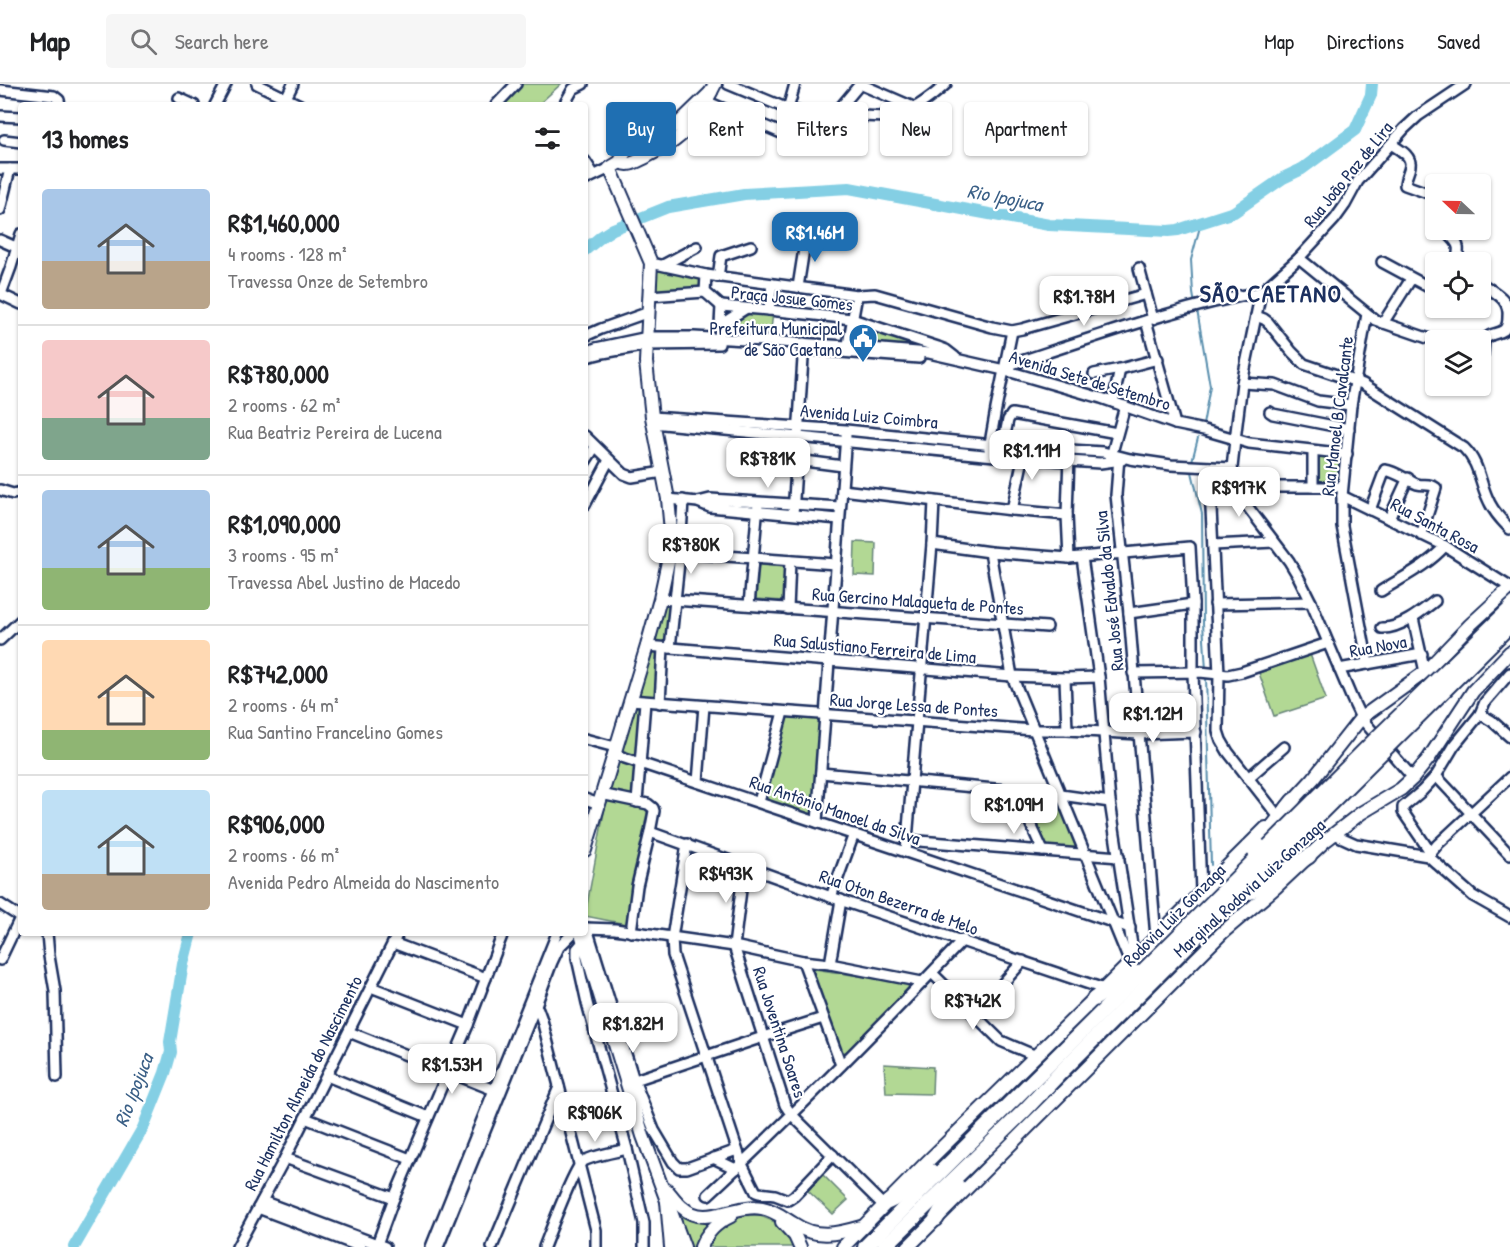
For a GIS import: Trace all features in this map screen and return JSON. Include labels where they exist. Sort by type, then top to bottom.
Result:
[{"type":"highway","name":"Rodovia Luiz Gonzaga","points":[[884,1247],[1025,1110],[1206,926],[1376,739],[1510,609]]},
{"type":"highway","name":"Rodovia Luiz Gonzaga","points":[[865,1247],[1208,907],[1274,850],[1510,626]]},
{"type":"highway","points":[[1467,668],[1510,633]]},
{"type":"highway","points":[[1208,907],[1221,887],[1245,862],[1293,801]]},
{"type":"highway","points":[[1206,926],[1216,921],[1248,893],[1309,856]]},
{"type":"highway","points":[[1099,994],[1162,953]]},
{"type":"highway","points":[[936,1219],[957,1182],[1016,1123],[1025,1110]]},
{"type":"highway","points":[[886,1204],[929,1173],[968,1138],[984,1128]]},
{"type":"highway","points":[[668,1201],[672,1247]]},
{"type":"main road","points":[[676,125],[709,91]]},
{"type":"main road","points":[[676,140],[687,128],[709,91]]},
{"type":"main road","points":[[615,165],[623,156]]},
{"type":"main road","points":[[615,165],[633,164],[647,156]]},
{"type":"main road","points":[[588,840],[675,552],[668,499],[652,420],[647,369],[649,296],[657,264],[622,197],[615,165]]},
{"type":"main road","name":"Marginal Rodovia Luiz Gonzaga","points":[[843,1247],[1293,801],[1361,718],[1425,672],[1510,587]]},
{"type":"main road","name":"Marginal Rodovia Luiz Gonzaga","points":[[908,1247],[1222,933],[1334,834],[1361,813],[1401,789],[1413,778],[1429,758],[1473,691],[1510,652]]},
{"type":"main road","points":[[585,936],[643,1136],[684,1247]]},
{"type":"main road","points":[[661,1182],[681,1207],[699,1216],[712,1216],[740,1208],[754,1207],[773,1211],[802,1229],[819,1234],[836,1234],[865,1225]]},
{"type":"main road","points":[[701,1247],[718,1223],[736,1215],[754,1212],[770,1216],[781,1222],[795,1236],[800,1247]]},
{"type":"street","points":[[217,102],[226,84]]},
{"type":"street","points":[[257,84],[291,102]]},
{"type":"street","points":[[293,84],[293,102]]},
{"type":"street","points":[[499,102],[516,84]]},
{"type":"street","points":[[558,102],[570,89],[583,84]]},
{"type":"street","points":[[728,84],[777,104]]},
{"type":"street","points":[[790,102],[795,84]]},
{"type":"street","points":[[845,102],[860,84],[902,102]]},
{"type":"street","name":"Rua João Paz de Lira","points":[[1261,292],[1299,258],[1341,213],[1358,181],[1404,129],[1418,116],[1466,84]]},
{"type":"street","points":[[922,102],[933,95],[942,85]]},
{"type":"street","points":[[0,90],[54,96],[59,102]]},
{"type":"street","points":[[709,91],[777,129]]},
{"type":"street","points":[[179,98],[188,102]]},
{"type":"street","points":[[0,116],[18,117]]},
{"type":"street","points":[[4,140],[18,142]]},
{"type":"street","points":[[1391,144],[1410,160],[1404,184],[1425,192]]},
{"type":"street","points":[[590,177],[615,165]]},
{"type":"street","points":[[0,210],[5,169]]},
{"type":"street","points":[[798,286],[806,236]]},
{"type":"street","points":[[0,240],[18,248],[0,294],[18,303]]},
{"type":"street","points":[[718,277],[721,256],[751,246]]},
{"type":"street","points":[[657,264],[697,247]]},
{"type":"street","points":[[1299,258],[1367,314],[1383,323],[1425,337]]},
{"type":"street","points":[[1382,262],[1425,286]]},
{"type":"street","points":[[657,264],[718,277],[857,295],[874,294],[992,327],[1012,330],[1146,294]]},
{"type":"street","points":[[1139,268],[1158,359],[1175,424]]},
{"type":"street","points":[[705,291],[706,275]]},
{"type":"street","points":[[1383,323],[1411,279]]},
{"type":"street","points":[[769,310],[772,284]]},
{"type":"street","points":[[1491,290],[1507,303],[1509,311],[1503,331],[1491,334]]},
{"type":"street","points":[[649,296],[705,291],[721,306],[719,341]]},
{"type":"street","points":[[1006,371],[1014,363],[1150,320],[1233,297],[1261,292],[1242,382],[1232,468],[1236,487],[1244,502],[1289,561],[1311,602],[1361,718],[1413,778]]},
{"type":"street","points":[[847,349],[857,295]]},
{"type":"street","name":"Praça Josue Gomes","points":[[721,306],[852,319],[946,350],[960,361]]},
{"type":"street","points":[[720,325],[746,308]]},
{"type":"street","points":[[588,334],[649,312]]},
{"type":"street","name":"Rua Manoel B Cavalcante","points":[[1367,314],[1351,405],[1342,491],[1342,526],[1368,664]]},
{"type":"street","points":[[1256,316],[1268,322],[1304,364],[1355,381],[1464,448],[1476,463],[1491,505],[1510,529]]},
{"type":"street","points":[[988,455],[1006,371],[1012,330]]},
{"type":"street","points":[[588,354],[648,341],[695,340],[847,349],[960,361]]},
{"type":"street","points":[[918,355],[922,341]]},
{"type":"street","points":[[793,509],[804,346]]},
{"type":"street","points":[[1094,374],[1158,359]]},
{"type":"street","name":"Avenida Sete de Setembro","points":[[960,361],[1006,371],[1113,402],[1175,424],[1235,440],[1347,454]]},
{"type":"street","points":[[1113,402],[1120,369]]},
{"type":"street","points":[[1242,382],[1275,386],[1318,401],[1351,405]]},
{"type":"street","name":"Rua José Edvaldo da Silva","points":[[1125,406],[1117,433],[1114,458],[1116,495],[1129,613],[1156,937]]},
{"type":"street","points":[[1270,412],[1349,429]]},
{"type":"street","points":[[1001,457],[1010,416],[1015,413],[1117,433]]},
{"type":"street","name":"Avenida Luiz Coimbra","points":[[652,420],[798,426],[1003,446],[1103,452],[1114,458]]},
{"type":"street","name":"Avenida Luiz Coimbra","points":[[712,424],[798,437],[1001,457],[1100,463],[1114,458]]},
{"type":"street","points":[[817,822],[846,430]]},
{"type":"street","points":[[588,439],[624,474],[632,477],[663,472]]},
{"type":"street","points":[[588,458],[596,447]]},
{"type":"street","points":[[1012,510],[1024,447]]},
{"type":"street","points":[[1070,450],[1067,515],[1070,558]]},
{"type":"street","points":[[1313,451],[1313,487]]},
{"type":"street","points":[[1114,458],[1171,465],[1232,468]]},
{"type":"street","points":[[588,497],[609,460]]},
{"type":"street","points":[[797,460],[843,466]]},
{"type":"street","points":[[1209,467],[1218,731],[1221,740],[1278,816]]},
{"type":"street","points":[[1370,510],[1385,470],[1418,484],[1432,485],[1436,488],[1421,535]]},
{"type":"street","points":[[1389,519],[1407,478]]},
{"type":"street","points":[[1236,487],[1313,487],[1342,491]]},
{"type":"street","points":[[0,490],[13,494],[18,493]]},
{"type":"street","points":[[842,490],[1067,515]]},
{"type":"street","name":"Rua Santa Rosa","points":[[1342,491],[1370,510],[1445,546],[1510,587]]},
{"type":"street","points":[[668,499],[698,502],[710,507],[758,506],[793,509],[840,507]]},
{"type":"street","points":[[660,703],[674,600],[675,552],[683,500]]},
{"type":"street","points":[[906,852],[934,501]]},
{"type":"street","points":[[749,605],[758,506]]},
{"type":"street","points":[[793,509],[839,519]]},
{"type":"street","points":[[1213,545],[1274,542]]},
{"type":"street","points":[[932,544],[990,552],[1070,558],[1190,548],[1196,672],[1201,892]]},
{"type":"street","points":[[1381,591],[1425,565],[1445,546]]},
{"type":"street","points":[[675,552],[836,564]]},
{"type":"street","points":[[990,552],[1012,676],[1113,923],[1132,961]]},
{"type":"street","points":[[1082,557],[1099,677],[1110,802],[1130,928],[1132,961]]},
{"type":"street","name":"Rua Gercino Malagueta de Pontes","points":[[788,609],[790,561]]},
{"type":"street","name":"Rua Gercino Malagueta de Pontes","points":[[660,599],[1047,627]]},
{"type":"street","points":[[1382,628],[1388,628],[1413,618],[1435,601]]},
{"type":"street","points":[[1215,604],[1311,602]]},
{"type":"street","points":[[1129,613],[1193,604]]},
{"type":"street","points":[[1413,618],[1425,672]]},
{"type":"street","points":[[0,640],[18,623]]},
{"type":"street","points":[[1133,673],[1196,672],[1228,675],[1329,643]]},
{"type":"street","name":"Rua Salustiano Ferreira de Lima","points":[[647,646],[1012,676],[1099,677]]},
{"type":"street","name":"Rua Nova","points":[[1339,669],[1422,654]]},
{"type":"street","points":[[1510,673],[1485,702],[1478,717],[1454,746],[1436,777],[1403,807],[1403,812],[1430,855],[1473,896],[1510,917]]},
{"type":"street","points":[[1065,678],[1067,730]]},
{"type":"street","name":"Rua Jorge Lessa de Pontes","points":[[630,700],[1034,730],[1139,734],[1196,732]]},
{"type":"street","points":[[637,802],[645,702]]},
{"type":"street","points":[[698,782],[704,706]]},
{"type":"street","points":[[759,802],[783,712]]},
{"type":"street","points":[[1478,717],[1492,722],[1510,737]]},
{"type":"street","name":"Rua Antônio Manoel da Silva","points":[[588,740],[640,763],[1130,928]]},
{"type":"street","points":[[1248,778],[1284,747]]},
{"type":"street","points":[[821,773],[1015,790],[1110,802]]},
{"type":"street","points":[[1436,777],[1510,855]]},
{"type":"street","points":[[1430,855],[1437,845],[1506,781],[1510,792]]},
{"type":"street","points":[[1015,790],[1043,851]]},
{"type":"street","points":[[588,799],[637,802],[653,808],[654,815],[637,886],[631,932]]},
{"type":"street","name":"Rua Oton Bezerra de Melo","points":[[650,832],[831,897],[1023,961],[1099,994]]},
{"type":"street","points":[[831,897],[855,834]]},
{"type":"street","points":[[1334,834],[1356,844],[1430,855]]},
{"type":"street","points":[[907,840],[1119,857]]},
{"type":"street","points":[[687,844],[672,938],[673,954],[737,1150],[739,1166],[757,1193],[775,1195],[788,1200],[833,1155]]},
{"type":"street","name":"Rua Joventina Soares","points":[[744,866],[734,946],[780,1094],[791,1114],[886,1204]]},
{"type":"street","points":[[830,964],[841,900]]},
{"type":"street","points":[[0,904],[18,914]]},
{"type":"street","points":[[0,960],[2,948],[18,921]]},
{"type":"street","points":[[588,932],[615,929],[734,946],[922,982]]},
{"type":"street","points":[[47,936],[55,991],[57,1077]]},
{"type":"street","name":"Rua Hamilton Almeida do Nascimento","points":[[237,1247],[285,1158],[396,936]]},
{"type":"street","points":[[260,1204],[380,1246],[394,1198],[468,1025],[501,936]]},
{"type":"street","points":[[438,1247],[533,1003],[556,936]]},
{"type":"street","points":[[533,1003],[559,947],[570,936]]},
{"type":"street","points":[[583,936],[577,949],[577,958],[627,1149],[644,1224],[644,1247]]},
{"type":"street","points":[[708,1195],[841,1065],[963,940]]},
{"type":"street","points":[[393,943],[486,978]]},
{"type":"street","points":[[803,961],[841,1065]]},
{"type":"street","points":[[975,1014],[1023,961]]},
{"type":"street","points":[[932,973],[1001,1041],[1036,1056]]},
{"type":"street","points":[[370,987],[468,1025]]},
{"type":"street","points":[[533,1003],[542,1020],[596,1230],[596,1247]]},
{"type":"street","points":[[613,1098],[630,1085],[707,1056],[823,1018]]},
{"type":"street","points":[[349,1032],[498,1091]]},
{"type":"street","points":[[327,1076],[428,1117]]},
{"type":"street","points":[[630,1085],[654,1130],[679,1168],[687,1168],[737,1150]]},
{"type":"street","points":[[492,1247],[559,1087]]},
{"type":"street","points":[[431,1247],[498,1091]]},
{"type":"street","points":[[305,1118],[410,1159]]},
{"type":"street","points":[[544,1247],[579,1165],[590,1159],[627,1149]]},
{"type":"street","points":[[285,1158],[394,1198]]},
{"type":"street","points":[[713,1158],[739,1166]]},
{"type":"street","points":[[260,1204],[361,1247]]},
{"type":"green space","points":[[520,84],[561,84],[541,102],[503,102]]},
{"type":"green space","points":[[657,267],[702,277],[701,290],[655,293]]},
{"type":"green space","points":[[723,309],[773,312],[770,339],[722,337]]},
{"type":"green space","points":[[852,318],[927,340],[940,356],[848,344]]},
{"type":"green space","points":[[1316,452],[1345,455],[1341,485],[1315,485]]},
{"type":"green space","points":[[855,542],[876,543],[875,576],[854,575]]},
{"type":"green space","points":[[759,565],[786,567],[783,601],[756,599]]},
{"type":"green space","points":[[658,597],[675,599],[671,647],[664,647],[658,702],[647,701],[637,802],[601,794]]},
{"type":"green space","points":[[1310,654],[1326,699],[1274,716],[1259,673]]},
{"type":"green space","points":[[783,712],[825,715],[817,822],[759,802]]},
{"type":"green space","points":[[1020,794],[1058,797],[1079,849],[1044,847]]},
{"type":"green space","points":[[606,801],[648,808],[626,924],[588,917],[588,900]]},
{"type":"green space","points":[[815,969],[909,984],[908,988],[847,1053],[840,1051],[814,973]]},
{"type":"green space","points":[[884,1064],[933,1067],[932,1094],[886,1093]]},
{"type":"green space","points":[[823,1175],[848,1200],[833,1214],[808,1191]]},
{"type":"green space","points":[[670,1199],[682,1212],[726,1216],[698,1247],[688,1247]]},
{"type":"green space","points":[[757,1215],[781,1226],[796,1247],[706,1247],[719,1228],[736,1216]]},
{"type":"waterway","name":"Rio Ipojuca","points":[[588,248],[613,229],[668,207],[744,194],[849,188],[1049,225],[1178,230],[1234,212],[1283,178],[1302,169],[1355,130],[1371,95],[1372,84]]},
{"type":"waterway","points":[[1195,305],[1191,260],[1201,223]]},
{"type":"waterway","points":[[1197,310],[1210,386],[1203,425]]},
{"type":"waterway","points":[[1192,461],[1198,438]]},
{"type":"waterway","points":[[1192,472],[1202,514],[1206,670]]},
{"type":"waterway","points":[[1206,676],[1211,865]]},
{"type":"waterway","name":"Rio Ipojuca","points":[[74,1247],[143,1128],[165,1073],[171,1052],[170,1042],[183,964],[190,936]]},
{"type":"place","name":"Prefeitura Municipal de São Caetano","points":[[863,364]]},
{"type":"district","name":"SÃO CAETANO","points":[[1271,293]]}]
